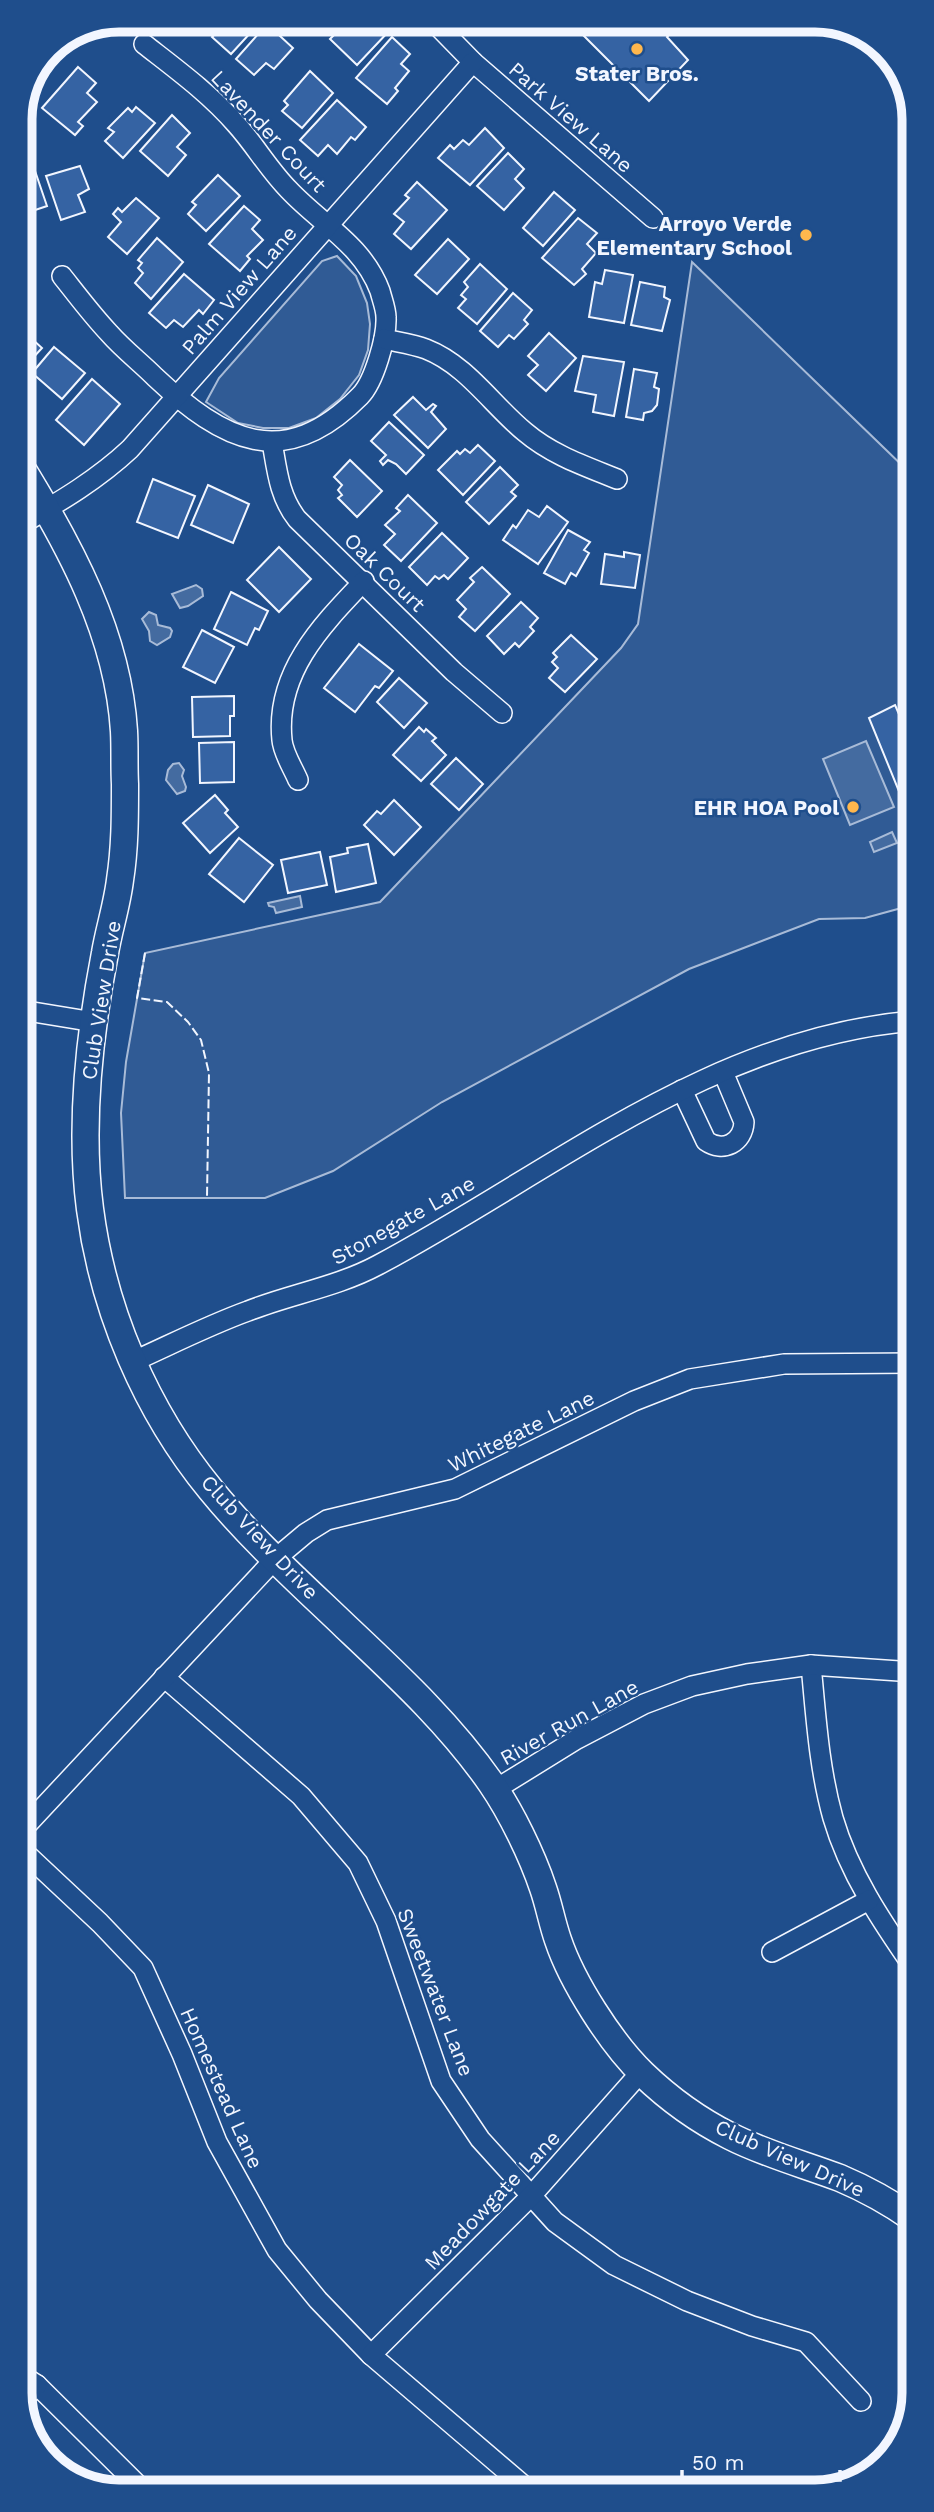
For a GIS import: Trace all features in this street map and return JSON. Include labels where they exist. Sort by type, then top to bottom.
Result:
[{"type":"street","name":"Park View Lane","points":[[444,32],[473,62],[653,218]]},
{"type":"street","name":"Lavender Court","points":[[144,44],[213,100],[237,125],[289,190],[356,250],[370,269],[380,292],[386,316],[384,339]]},
{"type":"street","name":"Palm View Lane","points":[[32,518],[110,468],[130,449],[473,62]]},
{"type":"street","points":[[62,276],[108,333],[176,396],[207,421],[226,431],[272,442],[309,433],[344,412],[364,392],[384,339],[425,349],[448,361],[496,402],[525,432],[558,455],[617,479]]},
{"type":"street","name":"Oak Court","points":[[272,442],[279,485],[287,506],[298,519],[454,672],[502,712]]},
{"type":"street","name":"Club View Drive","points":[[32,484],[78,565],[99,619],[117,680],[124,730],[125,833],[121,871],[94,1022],[85,1108],[90,1209],[104,1279],[132,1362],[159,1415],[212,1492],[275,1559],[421,1698],[461,1741],[496,1789],[543,1885],[559,1943],[578,1985],[641,2072],[679,2104],[727,2135],[842,2179],[902,2211]]},
{"type":"street","points":[[298,780],[282,742],[282,714],[288,683],[305,648],[326,621],[364,582]]},
{"type":"street","points":[[32,1012],[94,1022]]},
{"type":"street","name":"Stonegate Lane","points":[[132,1362],[248,1310],[328,1286],[376,1266],[637,1111],[759,1055],[822,1036],[877,1024],[902,1022]]},
{"type":"street","points":[[682,1090],[706,1141],[713,1146],[729,1146],[744,1130],[744,1122],[723,1072]]},
{"type":"street","name":"Whitegate Lane","points":[[32,1819],[275,1559],[306,1533],[327,1520],[455,1489],[634,1401],[691,1379],[784,1364],[902,1363]]},
{"type":"street","points":[[811,1665],[821,1762],[834,1820],[848,1859],[869,1900],[902,1950]]},
{"type":"street","name":"River Run Lane","points":[[496,1789],[577,1739],[644,1704],[692,1686],[747,1674],[811,1665],[902,1671]]},
{"type":"street","name":"Sweetwater Lane","points":[[164,1677],[301,1796],[358,1863],[386,1921],[441,2081],[480,2139],[555,2222],[614,2265],[687,2301],[752,2326],[806,2342],[861,2401]]},
{"type":"street","name":"Homestead Lane","points":[[32,1859],[143,1968],[182,2054],[217,2142],[277,2250],[318,2300],[370,2355],[517,2480]]},
{"type":"street","points":[[772,1952],[869,1900]]},
{"type":"street","name":"Meadowgate Lane","points":[[370,2355],[532,2195],[641,2072]]},
{"type":"street","points":[[32,2391],[132,2480]]},
{"type":"shaded area","points":[[337,256],[356,276],[367,303],[370,324],[368,350],[359,375],[340,399],[316,418],[289,428],[263,428],[238,423],[206,402],[219,378],[322,261]]},
{"type":"shaded area","points":[[692,262],[902,465],[902,908],[865,918],[819,919],[689,969],[442,1102],[333,1171],[265,1198],[125,1198],[121,1113],[126,1062],[145,953],[380,902],[621,648],[638,624]]},
{"type":"shaded area","points":[[196,585],[202,589],[203,596],[180,608],[172,594]]},
{"type":"shaded area","points":[[149,612],[156,615],[158,625],[172,631],[170,637],[157,645],[150,641],[149,631],[142,619]]},
{"type":"shaded area","points":[[866,741],[894,807],[850,825],[823,759]]},
{"type":"shaded area","points":[[179,763],[184,770],[182,776],[186,787],[185,791],[177,794],[166,780],[168,770],[173,764]]},
{"type":"shaded area","points":[[892,832],[897,843],[874,852],[870,842]]},
{"type":"shaded area","points":[[300,896],[302,907],[276,913],[274,907],[268,903]]},
{"type":"building","points":[[217,32],[251,32],[231,54],[212,37]]},
{"type":"building","points":[[260,32],[276,32],[293,48],[274,69],[266,63],[254,75],[236,59]]},
{"type":"building","points":[[337,32],[388,32],[357,65],[330,39]]},
{"type":"building","name":"Stater Bros.","points":[[580,32],[672,32],[667,37],[688,60],[649,101]]},
{"type":"building","points":[[392,37],[410,54],[401,64],[409,71],[395,88],[398,91],[387,104],[356,78]]},
{"type":"building","points":[[78,67],[96,83],[87,93],[97,102],[78,122],[83,126],[75,135],[42,108]]},
{"type":"building","points":[[310,71],[333,93],[302,128],[282,111],[288,105],[284,101]]},
{"type":"building","points":[[337,100],[366,127],[355,140],[351,137],[337,154],[328,145],[318,156],[300,140]]},
{"type":"building","points":[[136,107],[155,123],[123,158],[105,141],[114,132],[108,128],[128,108],[132,112]]},
{"type":"building","points":[[172,115],[190,133],[177,147],[186,155],[168,176],[140,151]]},
{"type":"building","points":[[485,128],[504,148],[470,185],[438,158],[450,145],[454,149],[463,140],[469,145]]},
{"type":"building","points":[[508,153],[524,169],[515,179],[524,188],[504,210],[477,186]]},
{"type":"building","points":[[80,166],[89,189],[78,195],[85,212],[61,220],[46,176]]},
{"type":"building","points":[[34,168],[47,206],[32,211]]},
{"type":"building","points":[[218,175],[240,196],[206,231],[188,214],[196,205],[192,202]]},
{"type":"building","points":[[417,182],[447,210],[411,249],[394,234],[404,222],[394,214],[409,198],[405,195]]},
{"type":"building","points":[[554,192],[575,210],[543,246],[523,228]]},
{"type":"building","points":[[136,198],[159,218],[127,254],[108,237],[121,222],[113,214],[118,208],[122,212]]},
{"type":"building","points":[[244,206],[260,220],[252,229],[263,240],[247,256],[250,259],[240,271],[209,244]]},
{"type":"building","points":[[578,218],[597,233],[587,244],[596,253],[582,269],[586,274],[574,285],[542,258]]},
{"type":"building","points":[[157,238],[183,262],[151,299],[135,283],[143,273],[138,268],[142,263],[138,260]]},
{"type":"building","points":[[448,239],[469,259],[437,294],[415,275]]},
{"type":"building","points":[[480,264],[507,289],[477,324],[458,308],[466,299],[461,295],[468,287],[464,282]]},
{"type":"building","points":[[605,270],[633,275],[624,323],[589,317],[595,282],[602,284]]},
{"type":"building","points":[[184,274],[214,300],[203,314],[199,310],[183,327],[174,320],[166,328],[149,313]]},
{"type":"building","points":[[640,282],[665,287],[664,297],[670,300],[662,331],[631,325]]},
{"type":"building","points":[[513,293],[532,310],[524,320],[528,324],[514,339],[509,335],[498,347],[480,331]]},
{"type":"building","points":[[549,333],[576,358],[546,391],[528,375],[538,365],[528,356]]},
{"type":"building","points":[[32,339],[42,348],[32,359]]},
{"type":"building","points":[[54,347],[85,373],[62,399],[32,373]]},
{"type":"building","points":[[583,356],[624,362],[614,416],[593,412],[596,395],[575,391]]},
{"type":"building","points":[[634,369],[657,373],[654,387],[659,389],[657,405],[652,411],[644,413],[643,420],[626,417]]},
{"type":"building","points":[[92,379],[120,404],[84,445],[56,420]]},
{"type":"building","points":[[413,397],[426,410],[433,404],[436,406],[431,412],[446,429],[428,448],[394,415]]},
{"type":"building","points":[[389,422],[424,455],[406,474],[388,460],[383,465],[380,461],[386,455],[371,441]]},
{"type":"building","points":[[478,445],[495,461],[463,495],[438,470],[457,451],[460,454],[465,449],[470,453]]},
{"type":"building","points":[[350,460],[382,491],[357,517],[338,498],[342,495],[338,490],[342,485],[334,477]]},
{"type":"building","points":[[500,467],[518,485],[511,492],[516,496],[489,524],[466,502]]},
{"type":"building","points":[[153,479],[195,496],[178,538],[137,522]]},
{"type":"building","points":[[208,485],[249,504],[233,543],[191,525]]},
{"type":"building","points":[[408,495],[437,523],[401,561],[384,545],[395,534],[385,525],[400,511],[396,508]]},
{"type":"building","points":[[547,506],[568,522],[538,564],[503,540],[513,525],[516,528],[528,510],[539,517]]},
{"type":"building","points":[[568,530],[590,542],[584,550],[589,553],[576,576],[571,573],[565,584],[544,573]]},
{"type":"building","points":[[442,533],[468,558],[448,579],[444,575],[439,579],[435,576],[427,585],[409,567]]},
{"type":"building","points":[[279,547],[311,579],[279,612],[247,580]]},
{"type":"building","points":[[624,552],[640,555],[635,588],[601,584],[605,554],[624,557]]},
{"type":"building","points":[[482,567],[510,594],[475,631],[459,617],[466,609],[457,600],[474,582],[470,578]]},
{"type":"building","points":[[231,592],[268,611],[259,630],[255,628],[247,645],[214,629]]},
{"type":"building","points":[[521,602],[538,618],[530,627],[534,631],[519,647],[515,643],[504,654],[487,636]]},
{"type":"building","points":[[202,630],[234,647],[215,683],[183,667]]},
{"type":"building","points":[[571,635],[597,659],[565,692],[549,678],[558,668],[552,662],[557,657],[553,653]]},
{"type":"building","points":[[359,644],[393,671],[379,688],[375,686],[355,712],[324,688]]},
{"type":"building","points":[[399,678],[427,703],[404,728],[377,702]]},
{"type":"building","points":[[234,696],[230,736],[193,737],[192,697]]},
{"type":"building","points":[[895,705],[902,721],[902,799],[869,718]]},
{"type":"building","points":[[419,727],[424,732],[426,729],[436,738],[432,741],[446,755],[421,781],[393,755]]},
{"type":"building","points":[[234,742],[234,782],[200,783],[199,743]]},
{"type":"building","points":[[456,758],[483,784],[459,810],[431,784]]},
{"type":"building","points":[[215,795],[228,810],[225,813],[238,827],[210,853],[183,823]]},
{"type":"building","points":[[394,800],[421,827],[394,855],[364,825],[377,811],[381,814]]},
{"type":"building","points":[[239,838],[273,865],[244,902],[209,874]]},
{"type":"building","points":[[368,844],[376,883],[336,892],[330,857],[348,853],[347,848]]},
{"type":"building","points":[[320,852],[327,885],[288,893],[281,860]]},
{"type":"fence","points":[[145,953],[137,998],[167,1002],[188,1022],[201,1040],[209,1073],[207,1197]]},
{"type":"place","name":"Stater Bros.","points":[[637,49]]},
{"type":"place","name":"Arroyo Verde Elementary School","points":[[806,235]]},
{"type":"place","name":"EHR HOA Pool","points":[[853,807]]}]
